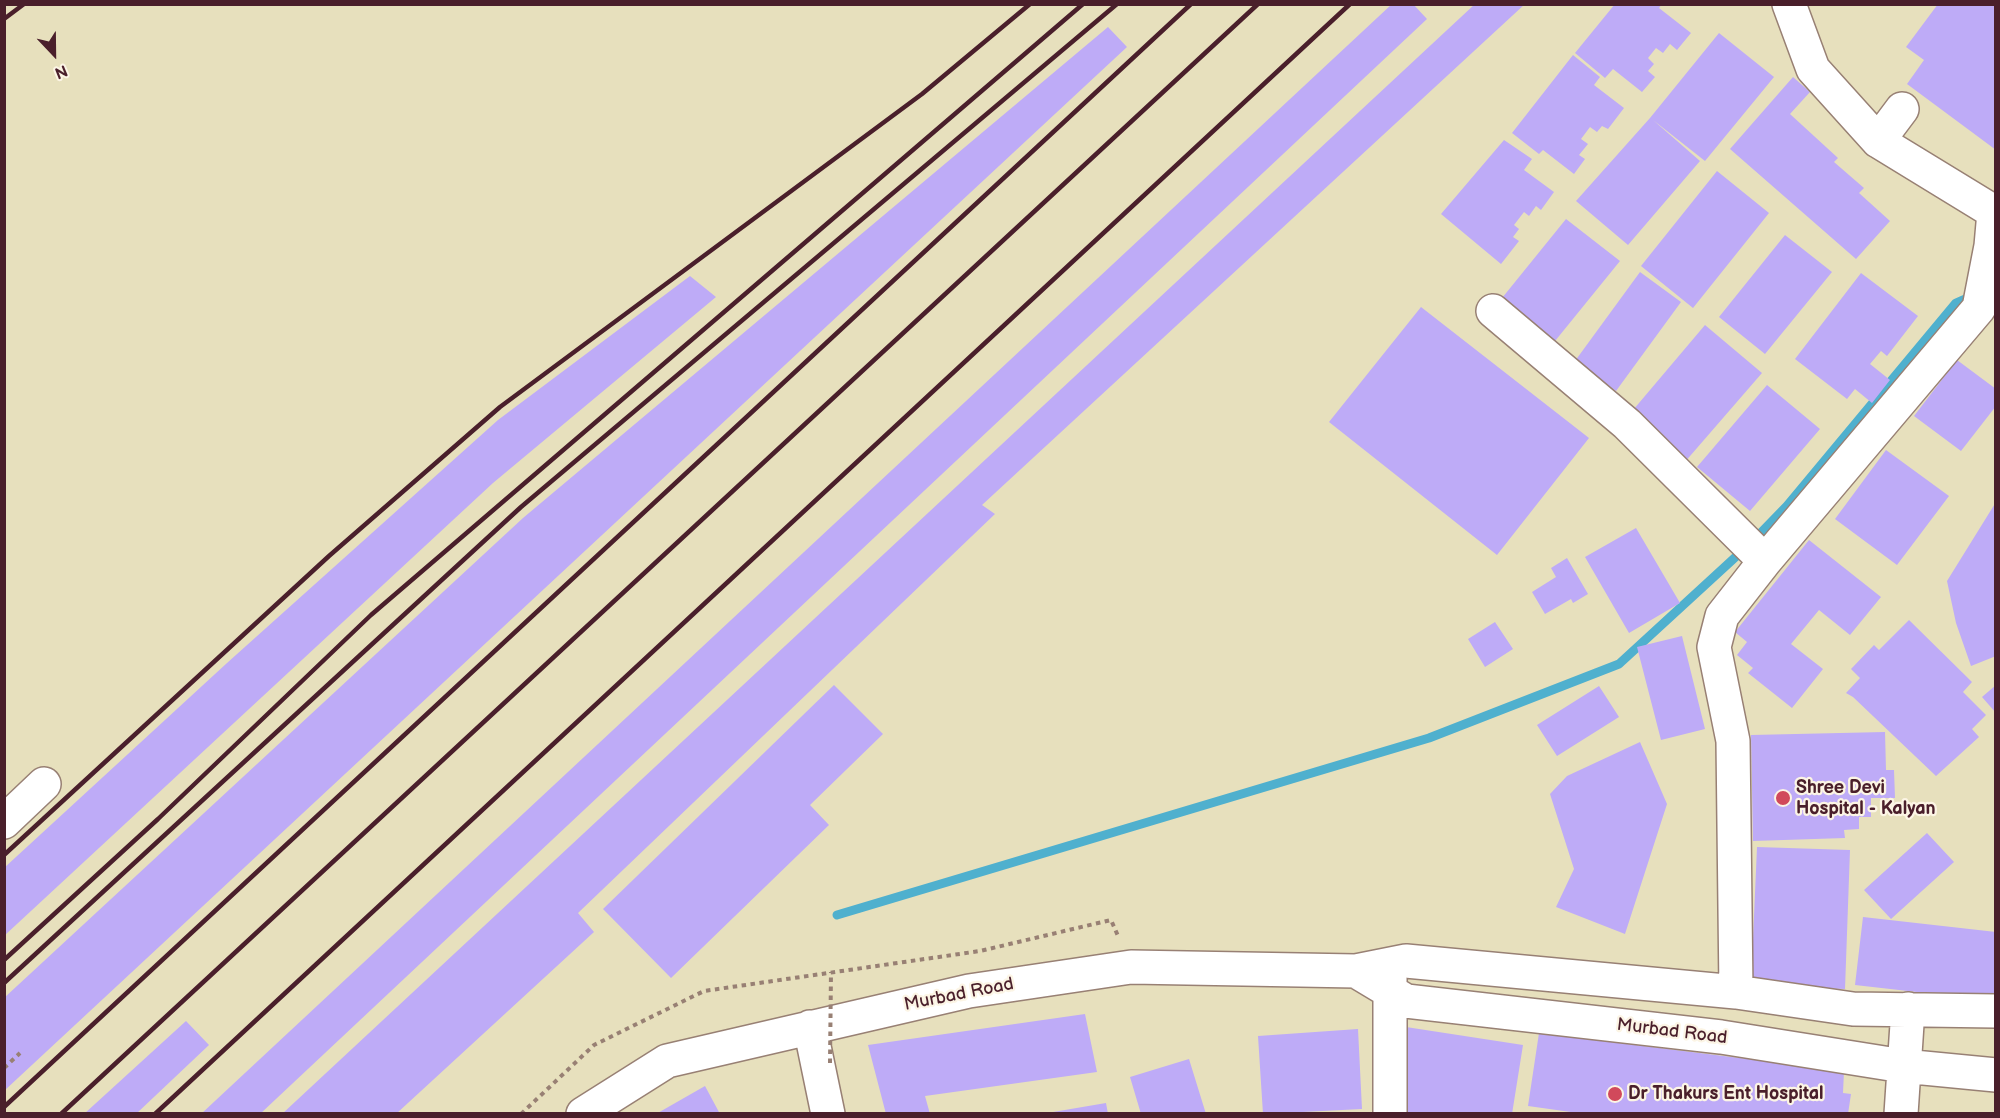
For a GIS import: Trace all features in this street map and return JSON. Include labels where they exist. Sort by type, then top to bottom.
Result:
[{"type":"street","points":[[1736,992],[1733,741],[1714,647],[1722,616],[1765,561],[1978,308],[1991,246],[1995,212],[1878,141],[1813,69],[1789,4]]},
{"type":"street","points":[[1878,141],[1902,109]]},
{"type":"street","points":[[1493,310],[1627,424],[1765,561]]},
{"type":"street","points":[[4,822],[44,784]]},
{"type":"street","name":"Murbad Road","points":[[1390,978],[1406,961],[1736,992],[1853,1009],[1995,1011]]},
{"type":"street","name":"Murbad Road","points":[[583,1113],[667,1061],[969,991],[1131,967],[1356,971],[1390,978],[1406,1000],[1721,1037],[1903,1066],[1995,1075]]},
{"type":"street","points":[[1389,1113],[1390,978]]},
{"type":"street","points":[[1901,1113],[1908,1009]]},
{"type":"street","points":[[810,1027],[828,1113]]},
{"type":"path","points":[[521,1113],[594,1045],[705,991],[980,951],[1111,920],[1131,967]]},
{"type":"path","points":[[830,1063],[831,972]]},
{"type":"path","points":[[4,1068],[20,1053]]},
{"type":"building","points":[[1392,4],[1413,4],[1427,19],[260,1114],[201,1114]]},
{"type":"building","points":[[1475,4],[1525,4],[982,505],[995,514],[578,913],[594,932],[396,1114],[282,1114]]},
{"type":"building","points":[[1615,4],[1662,4],[1659,8],[1691,33],[1677,50],[1670,44],[1663,53],[1656,48],[1648,58],[1654,64],[1648,71],[1655,77],[1642,92],[1613,69],[1605,78],[1575,53]]},
{"type":"building","points":[[1938,4],[1996,4],[1996,150],[1907,84],[1924,60],[1906,47]]},
{"type":"building","points":[[1108,27],[1127,47],[4,1091],[4,998],[523,518]]},
{"type":"building","points":[[1719,33],[1774,77],[1705,161],[1653,120],[1700,161],[1628,245],[1576,201],[1650,118]]},
{"type":"building","points":[[1573,55],[1600,77],[1594,85],[1624,108],[1608,129],[1602,126],[1597,132],[1590,127],[1581,139],[1588,144],[1579,155],[1585,159],[1574,174],[1543,150],[1539,154],[1512,133]]},
{"type":"building","points":[[1793,77],[1810,92],[1790,114],[1838,158],[1834,162],[1864,188],[1859,193],[1890,221],[1856,259],[1730,149]]},
{"type":"building","points":[[1504,140],[1532,159],[1524,170],[1554,192],[1541,210],[1536,206],[1529,216],[1524,212],[1514,225],[1519,229],[1513,237],[1519,241],[1501,264],[1441,214]]},
{"type":"building","points":[[1717,171],[1769,213],[1693,308],[1641,266]]},
{"type":"building","points":[[1566,219],[1620,261],[1551,346],[1498,303]]},
{"type":"building","points":[[1785,235],[1832,272],[1765,354],[1719,317]]},
{"type":"building","points":[[1640,272],[1681,302],[1616,391],[1575,361]]},
{"type":"building","points":[[1861,273],[1918,316],[1887,356],[1881,351],[1870,364],[1890,380],[1872,403],[1855,389],[1847,399],[1795,359]]},
{"type":"building","points":[[690,276],[716,297],[493,483],[4,936],[4,868],[227,663],[498,420]]},
{"type":"building","points":[[1421,307],[1589,438],[1497,555],[1329,422]]},
{"type":"building","points":[[1705,325],[1762,373],[1684,463],[1628,416]]},
{"type":"building","points":[[1957,360],[1996,389],[1996,406],[1961,451],[1914,416]]},
{"type":"building","points":[[1767,385],[1820,429],[1750,511],[1697,467]]},
{"type":"building","points":[[1886,450],[1949,496],[1897,565],[1835,519]]},
{"type":"building","points":[[1996,502],[1996,656],[1971,666],[1956,623],[1947,581]]},
{"type":"building","points":[[1636,528],[1680,603],[1629,633],[1585,557]]},
{"type":"building","points":[[1809,540],[1881,597],[1850,635],[1819,610],[1791,644],[1823,669],[1792,708],[1748,673],[1753,668],[1737,655],[1747,642],[1735,632]]},
{"type":"building","points":[[1567,558],[1588,594],[1573,603],[1571,599],[1545,614],[1532,592],[1556,577],[1551,568]]},
{"type":"building","points":[[1909,620],[1972,682],[1963,692],[1986,715],[1972,729],[1979,737],[1936,776],[1853,697],[1846,693],[1860,678],[1851,669],[1874,645],[1879,650]]},
{"type":"building","points":[[1495,622],[1513,649],[1485,667],[1468,639]]},
{"type":"building","points":[[1682,636],[1705,729],[1661,740],[1637,647]]},
{"type":"building","points":[[834,685],[883,734],[810,805],[829,825],[671,978],[603,909]]},
{"type":"building","points":[[1996,685],[1996,713],[1982,697]]},
{"type":"building","points":[[1599,686],[1619,717],[1557,756],[1537,725]]},
{"type":"building","points":[[1885,732],[1886,770],[1894,770],[1895,798],[1871,798],[1871,817],[1859,817],[1859,829],[1844,830],[1845,838],[1753,841],[1751,735]]},
{"type":"building","points":[[1640,742],[1667,804],[1625,934],[1556,907],[1574,869],[1550,794],[1567,776]]},
{"type":"building","points":[[1927,833],[1954,862],[1891,919],[1864,890]]},
{"type":"building","points":[[1757,847],[1850,850],[1845,989],[1751,986]]},
{"type":"building","points":[[1863,917],[1996,932],[1996,1001],[1855,985]]},
{"type":"building","points":[[1085,1014],[1097,1072],[925,1096],[930,1114],[886,1114],[868,1045]]},
{"type":"building","points":[[186,1021],[209,1045],[136,1114],[84,1114]]},
{"type":"building","points":[[1406,1027],[1523,1045],[1512,1114],[1393,1114]]},
{"type":"building","points":[[1358,1029],[1362,1109],[1263,1114],[1258,1036]]},
{"type":"building","points":[[1539,1033],[1844,1071],[1843,1093],[1851,1094],[1848,1114],[1585,1114],[1528,1106]]},
{"type":"building","points":[[1189,1059],[1206,1114],[1141,1114],[1130,1077]]},
{"type":"building","points":[[705,1086],[720,1114],[656,1114]]},
{"type":"building","points":[[1106,1103],[1108,1114],[1053,1114],[1053,1112]]},
{"type":"waterway","points":[[1756,538],[1787,506],[1956,303],[1974,295]]},
{"type":"waterway","points":[[837,915],[1429,738],[1619,664],[1741,552]]},
{"type":"railway","points":[[4,19],[24,4]]},
{"type":"railway","points":[[4,855],[329,556],[500,407],[922,94],[1030,4]]},
{"type":"railway","points":[[4,960],[158,819],[371,615],[1083,4]]},
{"type":"railway","points":[[4,983],[521,507],[1117,4]]},
{"type":"railway","points":[[4,1107],[1191,4]]},
{"type":"railway","points":[[61,1114],[1258,4]]},
{"type":"railway","points":[[155,1114],[1350,4]]},
{"type":"place","name":"Shree Devi Hospital - Kalyan","points":[[1783,798]]},
{"type":"place","name":"Dr Thakurs Ent Hospital","points":[[1615,1094]]}]
